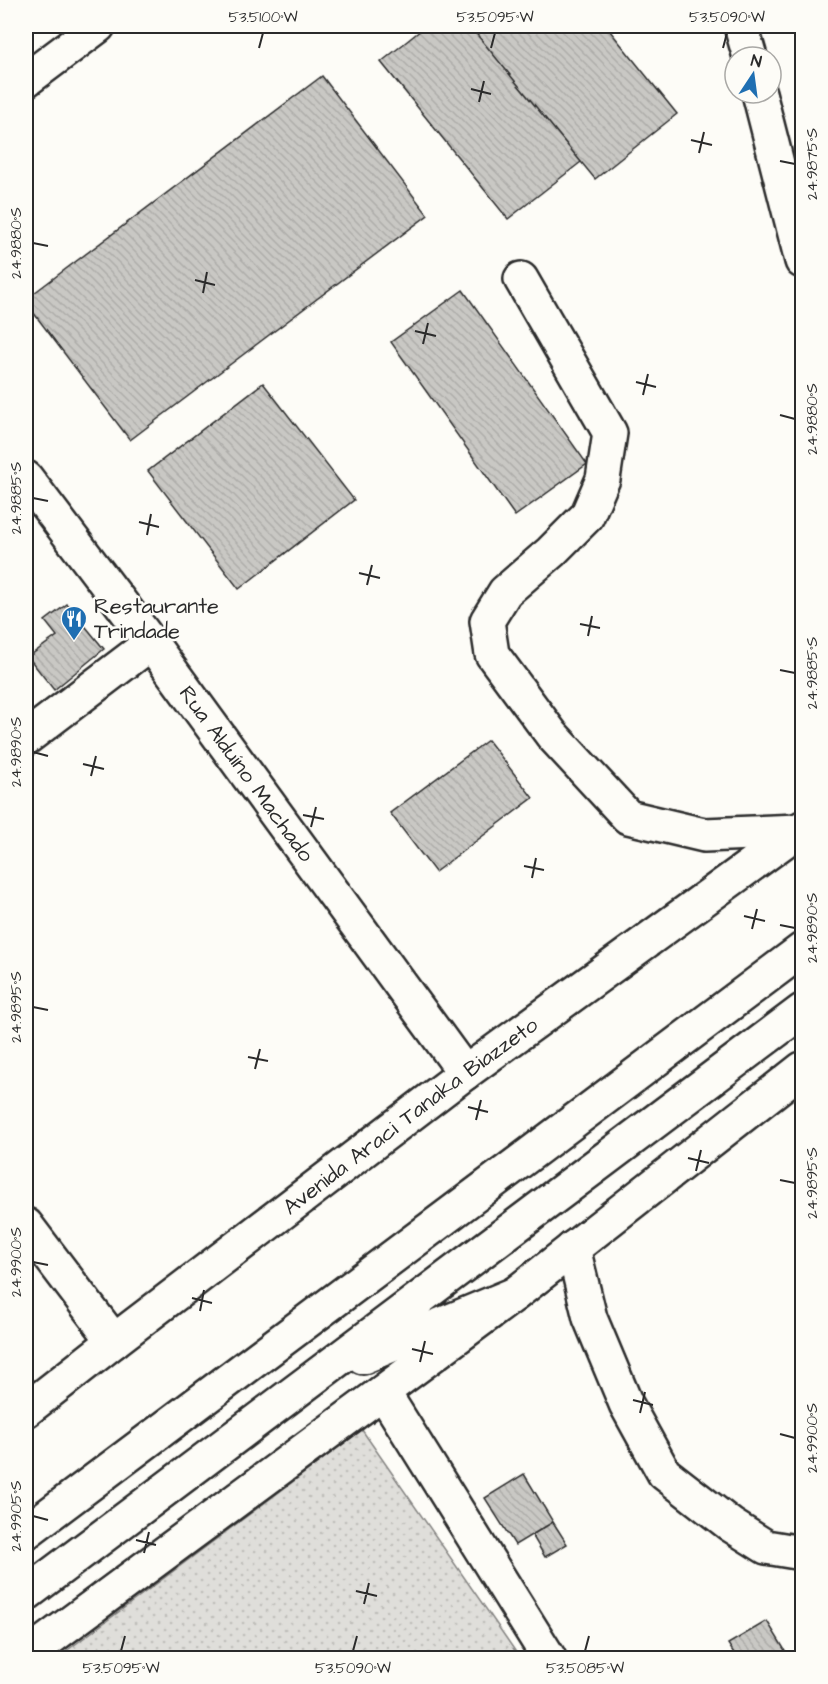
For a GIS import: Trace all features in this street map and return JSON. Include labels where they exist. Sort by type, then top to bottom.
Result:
[{"type":"main road","points":[[26,80],[98,26]]},
{"type":"main road","points":[[741,26],[747,45]]},
{"type":"main road","points":[[763,105],[794,192],[802,261]]},
{"type":"main road","points":[[520,279],[610,433],[603,479],[587,516],[551,552],[505,592],[487,621],[492,654],[552,735],[628,817],[704,835],[801,829]]},
{"type":"main road","name":"Rua Alduíno Machado","points":[[26,478],[151,644],[465,1073]]},
{"type":"main road","points":[[26,738],[151,644]]},
{"type":"main road","name":"Avenida Araci Tanaka Biazzeto","points":[[26,1410],[465,1073],[801,829]]},
{"type":"main road","points":[[26,1532],[802,950]]},
{"type":"main road","points":[[26,1594],[802,1011]]},
{"type":"main road","points":[[26,1656],[515,1293],[802,1069]]},
{"type":"main road","points":[[26,1225],[114,1341]]},
{"type":"main road","points":[[573,1248],[590,1318],[626,1404],[664,1473],[731,1525],[766,1547],[802,1553]]},
{"type":"main road","points":[[320,1375],[515,1293]]},
{"type":"main road","points":[[383,1392],[549,1659]]},
{"type":"shaded area","points":[[362,1430],[520,1658],[57,1658]]},
{"type":"building","points":[[426,26],[470,26],[581,162],[508,219],[381,62]]},
{"type":"building","points":[[470,26],[606,26],[677,114],[595,179]]},
{"type":"building","points":[[322,76],[428,215],[130,440],[26,303],[26,299]]},
{"type":"building","points":[[463,290],[587,464],[515,516],[391,342]]},
{"type":"building","points":[[263,383],[354,500],[239,589],[148,471]]},
{"type":"building","name":"Restaurante Trindade","points":[[67,604],[104,649],[54,690],[28,657],[57,636],[45,621]]},
{"type":"building","points":[[488,740],[533,798],[435,872],[390,813]]},
{"type":"building","points":[[524,1474],[553,1522],[515,1545],[485,1498]]},
{"type":"building","points":[[553,1522],[567,1544],[545,1557],[532,1535]]},
{"type":"building","points":[[767,1621],[786,1652],[776,1658],[737,1658],[728,1644]]},
{"type":"place","name":"Restaurante Trindade","points":[[74,642]]}]
